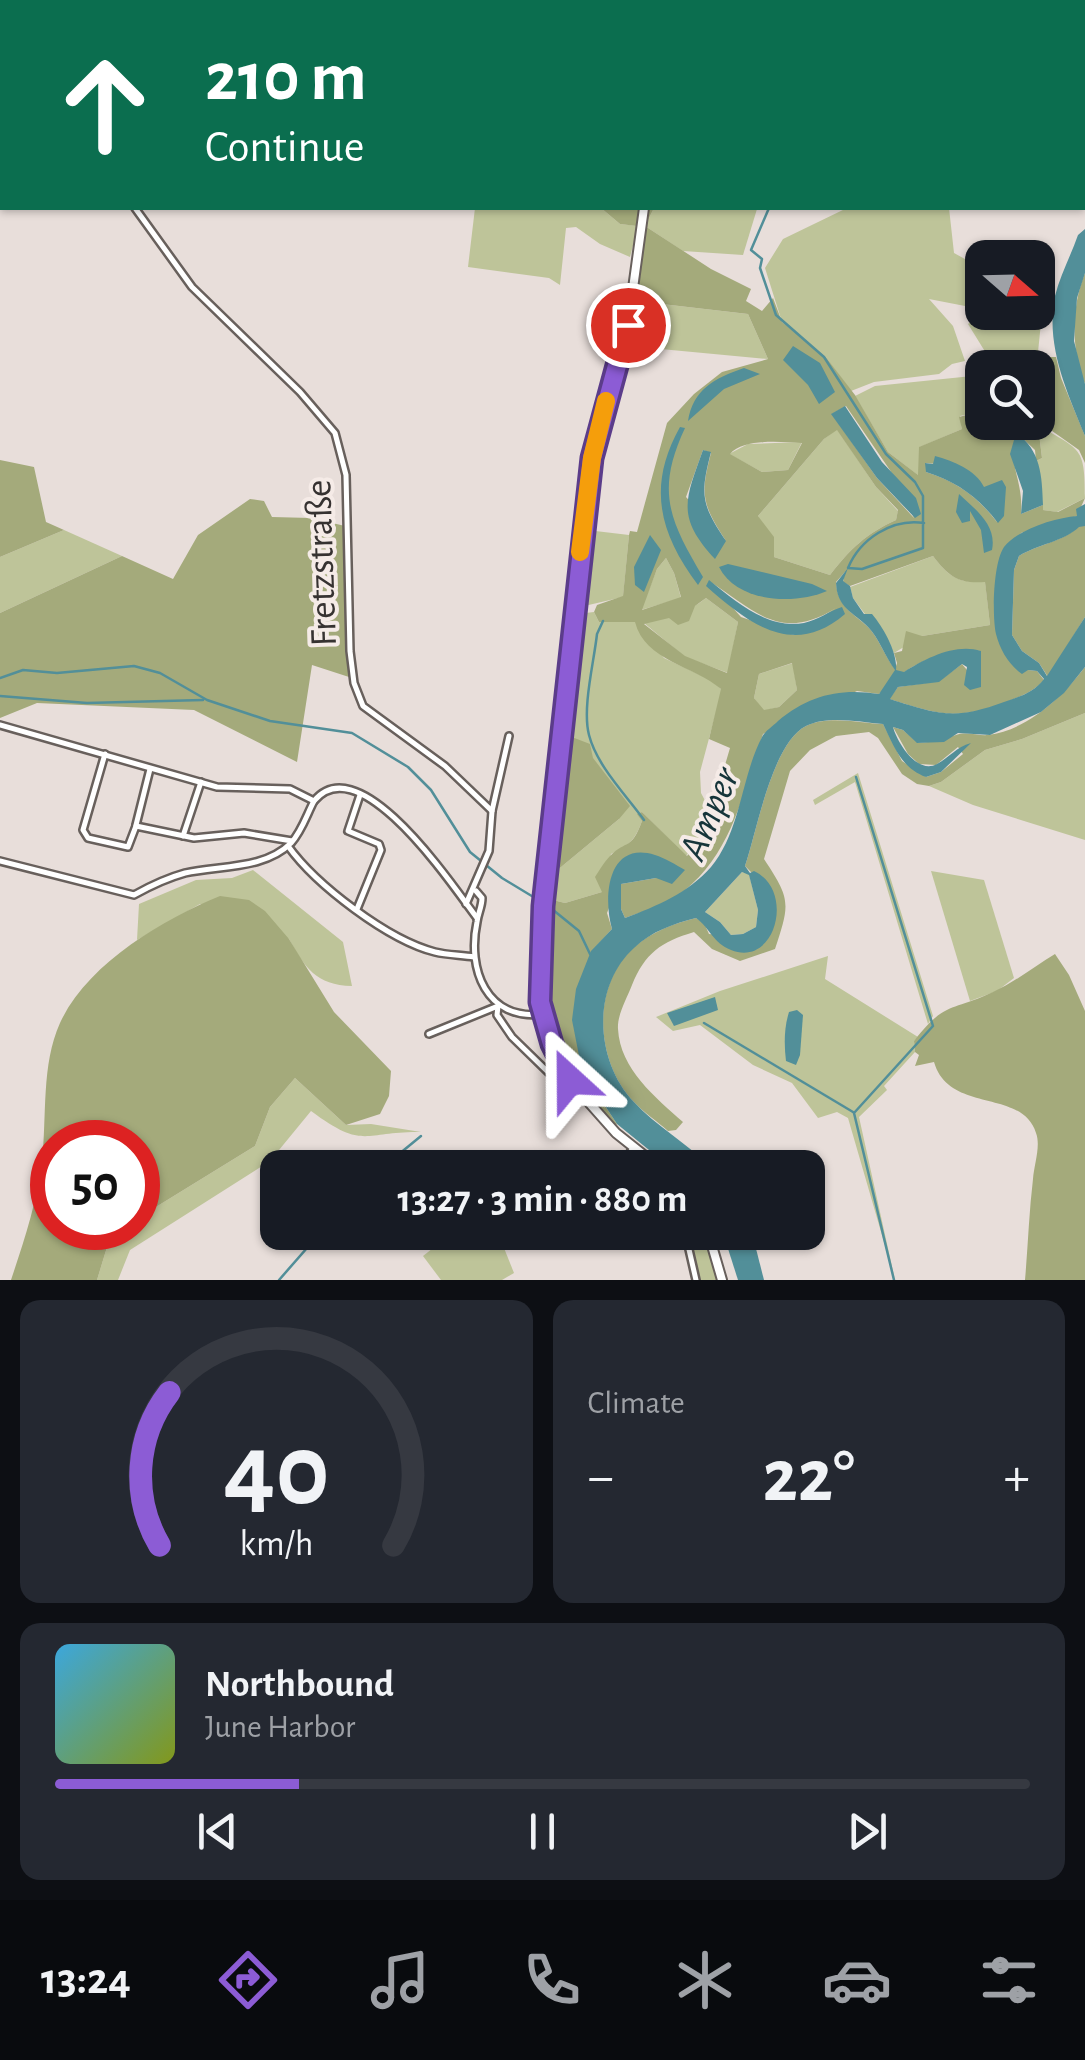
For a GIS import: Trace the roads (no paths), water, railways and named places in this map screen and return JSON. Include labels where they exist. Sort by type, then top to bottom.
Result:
[{"type":"main road","points":[[638,1150],[607,1124],[570,1080],[542,1014],[540,989],[544,902],[592,458],[628,325],[644,210]]},
{"type":"main road","points":[[713,1250],[722,1280]]},
{"type":"street","name":"Fretzstraße","points":[[136,210],[192,287],[300,392],[335,434],[346,475],[350,651],[362,706],[445,766],[492,811]]},
{"type":"street","points":[[0,725],[217,787],[290,789],[314,800]]},
{"type":"street","points":[[466,904],[486,860],[508,736]]},
{"type":"street","points":[[105,754],[83,830],[88,838],[128,847],[150,770]]},
{"type":"street","points":[[184,836],[200,782]]},
{"type":"street","points":[[0,860],[134,895],[171,877],[222,870],[290,844],[318,794],[334,789],[380,805],[408,829],[477,918]]},
{"type":"street","points":[[357,909],[381,850],[379,844],[348,831],[360,795]]},
{"type":"street","points":[[136,826],[184,836],[244,833],[290,844],[298,860],[397,936],[435,952],[474,956]]},
{"type":"street","points":[[475,890],[482,898],[474,956],[485,991],[498,1006],[520,1014],[542,1014]]},
{"type":"street","points":[[429,1034],[498,1006]]},
{"type":"street","points":[[498,1006],[497,1015],[512,1037],[551,1075]]},
{"type":"street","points":[[689,1250],[696,1280]]},
{"type":"water","points":[[1085,229],[1085,273],[1077,298],[1074,341],[1085,384],[1085,436],[1060,368],[1053,332],[1055,296],[1078,235]]},
{"type":"water","points":[[793,346],[820,363],[835,392],[819,404],[808,385],[783,360]]},
{"type":"water","points":[[744,368],[760,374],[724,389],[688,421],[700,393],[723,376]]},
{"type":"water","points":[[845,406],[882,462],[916,498],[921,514],[915,518],[877,478],[831,414]]},
{"type":"water","points":[[680,427],[685,428],[671,470],[670,506],[682,539],[703,577],[698,585],[674,547],[662,509],[663,469]]},
{"type":"water","points":[[1014,440],[1024,440],[1031,447],[1041,474],[1043,505],[1021,514],[1023,491],[1010,454]]},
{"type":"water","points":[[703,450],[711,452],[704,489],[707,508],[726,541],[715,559],[689,519],[689,495]]},
{"type":"water","points":[[935,456],[970,471],[984,487],[1002,480],[1006,487],[1004,516],[998,523],[966,491],[926,472],[925,463],[933,464]]},
{"type":"water","points":[[959,494],[988,526],[992,550],[984,553],[981,530],[970,511],[970,521],[962,523],[956,512]]},
{"type":"water","points":[[1085,504],[1085,526],[1019,556],[1014,570],[1012,635],[1047,676],[1085,617],[1085,667],[1064,693],[1041,712],[990,735],[958,733],[944,742],[917,743],[903,730],[893,727],[903,748],[922,765],[937,764],[971,743],[941,772],[926,777],[904,762],[883,724],[834,720],[806,726],[794,735],[775,769],[745,866],[767,881],[774,894],[777,910],[769,938],[746,953],[731,950],[696,918],[648,937],[620,964],[610,983],[603,1024],[612,1066],[634,1102],[692,1150],[649,1150],[617,1124],[582,1071],[572,1020],[576,989],[591,951],[612,929],[609,888],[618,864],[639,853],[659,856],[685,870],[672,884],[656,878],[621,884],[625,918],[682,891],[702,876],[721,853],[755,753],[767,731],[813,699],[851,692],[879,694],[895,670],[872,631],[839,598],[836,583],[848,568],[843,581],[850,586],[864,614],[872,614],[885,633],[895,656],[896,670],[904,672],[951,650],[981,651],[981,687],[970,690],[964,685],[967,667],[962,664],[939,682],[898,687],[890,699],[935,712],[960,713],[987,708],[1036,688],[1044,679],[1037,671],[1022,674],[1017,670],[998,640],[994,603],[1000,555],[1010,541],[1027,530],[1077,516],[1076,509]],"holes":[[[742,872],[749,875],[758,910],[756,927],[731,935],[705,912]]]},
{"type":"water","points":[[650,535],[661,550],[644,592],[635,585],[634,567]]},
{"type":"water","points":[[728,564],[827,591],[784,599],[753,594],[727,579],[719,567]]},
{"type":"water","points":[[709,580],[753,612],[777,622],[804,623],[842,607],[845,614],[807,634],[772,631],[722,600],[706,586]]},
{"type":"water","points":[[715,997],[718,1010],[674,1026],[667,1013]]},
{"type":"water","points":[[797,1010],[803,1015],[796,1065],[786,1061],[785,1042],[789,1012]]},
{"type":"water","points":[[728,1250],[756,1250],[764,1280],[738,1280]]},
{"type":"waterway","points":[[768,210],[751,250],[762,259],[760,268],[776,315],[824,357],[886,454],[915,482],[923,496],[923,523]]},
{"type":"waterway","points":[[923,523],[923,548],[862,569],[848,568],[860,548],[879,533],[900,524],[923,523]]},
{"type":"waterway","points":[[603,621],[597,634],[589,685],[589,735],[605,769],[644,820]]},
{"type":"waterway","points":[[0,678],[23,670],[57,673],[134,666],[160,673],[207,700],[270,721],[352,733],[408,767],[431,790],[470,852],[540,901]]},
{"type":"waterway","points":[[0,696],[87,703],[203,700]]},
{"type":"waterway","points":[[856,777],[933,1026],[854,1113],[894,1280]]},
{"type":"waterway","points":[[547,905],[579,931],[590,954]]},
{"type":"waterway","points":[[704,1023],[853,1112]]},
{"type":"waterway","points":[[404,1150],[421,1136]]},
{"type":"waterway","points":[[279,1280],[305,1250]]},
{"type":"water label","name":"Amper","points":[[708,813]]}]
